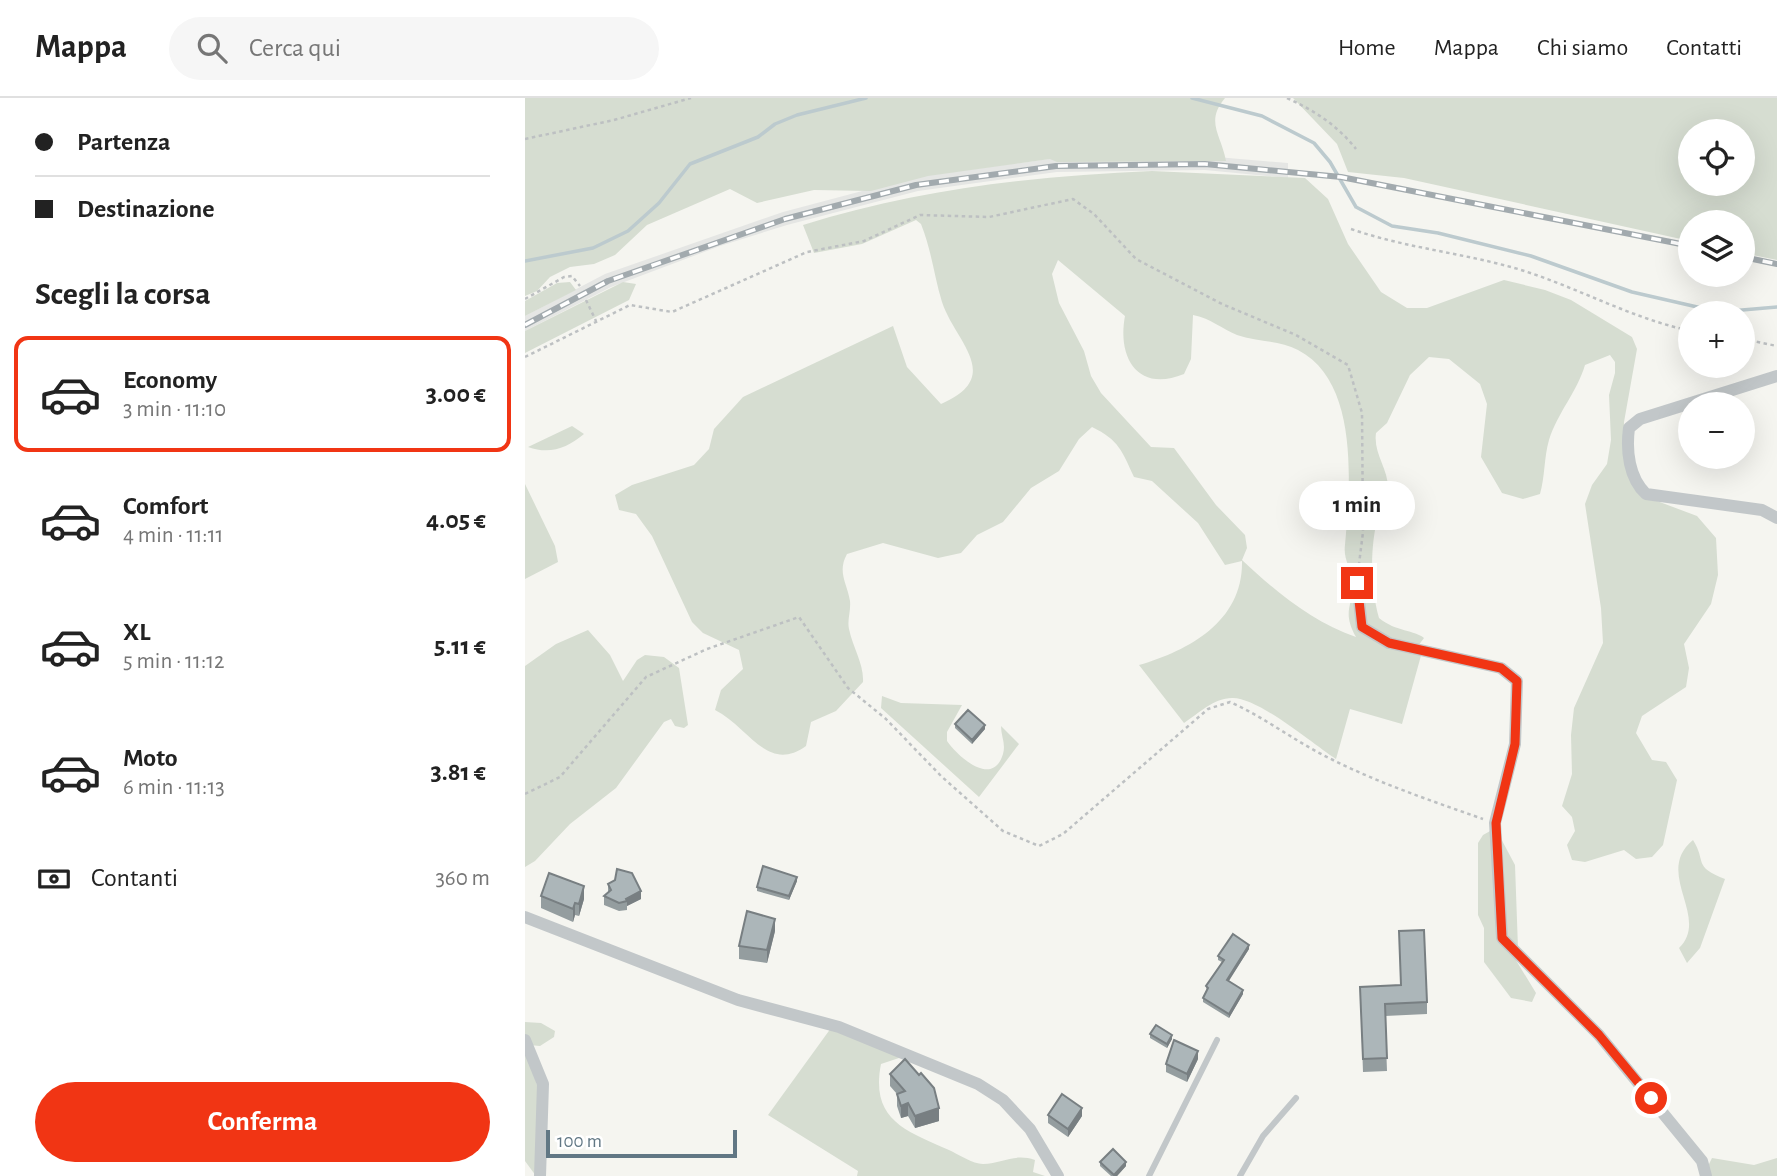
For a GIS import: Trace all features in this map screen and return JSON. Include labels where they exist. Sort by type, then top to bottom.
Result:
[{"type":"street","points":[[1777,376],[1640,419],[1629,428],[1627,444],[1638,486],[1646,494],[1762,510],[1777,518]]},
{"type":"street","points":[[1357,583],[1362,627],[1389,643],[1501,668],[1517,681],[1515,744],[1496,823],[1502,938],[1599,1035],[1702,1161],[1706,1176]]},
{"type":"street","points":[[525,917],[738,1000],[839,1027],[978,1084],[1003,1100],[1030,1129],[1058,1176]]},
{"type":"street","points":[[525,1040],[543,1084],[540,1176]]},
{"type":"lane","points":[[1149,1176],[1217,1040]]},
{"type":"lane","points":[[1240,1176],[1263,1136],[1296,1098]]},
{"type":"path","points":[[525,139],[614,120],[691,98]]},
{"type":"path","points":[[1287,98],[1313,110],[1338,128],[1356,149]]},
{"type":"path","points":[[525,357],[630,305],[672,312],[807,252],[865,241],[920,215],[989,217],[1073,199],[1094,214],[1136,259],[1222,304],[1296,335],[1348,365],[1363,413],[1363,532],[1357,583]]},
{"type":"path","points":[[1351,229],[1379,239],[1518,269],[1653,323],[1678,328]]},
{"type":"path","points":[[525,299],[564,277],[572,276],[580,286]]},
{"type":"path","points":[[586,300],[596,321]]},
{"type":"path","points":[[1755,341],[1777,345]]},
{"type":"path","points":[[525,794],[560,777],[646,677],[707,649],[799,617],[848,688],[887,719],[941,776],[1003,831],[1039,846],[1063,834],[1208,709],[1230,702],[1259,715],[1331,760],[1418,797],[1496,823]]},
{"type":"shaded area","points":[[525,98],[1225,98],[1219,106],[1215,121],[1226,161],[1057,162],[1050,159],[928,176],[871,191],[814,190],[757,203],[730,189],[647,225],[615,255],[594,264],[570,267],[550,277],[537,291],[525,296]]},
{"type":"shaded area","points":[[1293,98],[1777,98],[1777,260],[1755,255],[1755,210],[1678,210],[1678,238],[1404,178],[1348,172],[1337,144]]},
{"type":"shaded area","points":[[1205,156],[1288,163],[1288,178],[1205,170],[1057,172],[918,191],[787,225],[720,246],[611,287],[525,331],[525,316],[605,274],[783,212],[915,177],[1056,158]]},
{"type":"shaded area","points":[[1152,171],[1305,178],[1328,199],[1348,244],[1381,292],[1407,308],[1427,308],[1504,280],[1545,290],[1571,300],[1632,337],[1637,349],[1624,422],[1626,468],[1657,501],[1697,516],[1716,538],[1718,575],[1711,604],[1684,644],[1689,668],[1686,687],[1642,716],[1636,733],[1652,760],[1666,762],[1677,780],[1663,845],[1652,857],[1636,859],[1624,850],[1585,862],[1572,860],[1567,845],[1575,831],[1572,817],[1562,806],[1572,774],[1571,735],[1574,708],[1603,643],[1601,608],[1585,504],[1592,485],[1607,464],[1611,440],[1609,395],[1615,373],[1615,362],[1610,355],[1585,365],[1549,440],[1540,494],[1523,499],[1502,493],[1481,457],[1487,404],[1480,384],[1449,359],[1429,357],[1410,375],[1387,423],[1376,433],[1377,448],[1388,490],[1375,528],[1373,580],[1379,618],[1424,638],[1415,650],[1422,652],[1402,724],[1350,709],[1336,759],[1285,722],[1243,700],[1219,700],[1184,723],[1139,665],[1177,651],[1210,630],[1233,600],[1240,582],[1242,561],[1225,565],[1198,523],[1152,481],[1134,477],[1119,447],[1092,427],[1079,439],[1059,471],[1031,488],[1003,522],[977,535],[961,553],[938,558],[883,543],[847,554],[843,572],[850,601],[849,626],[862,669],[863,682],[836,711],[811,722],[806,746],[780,755],[769,751],[715,710],[721,690],[743,669],[739,650],[703,633],[692,622],[652,536],[636,514],[619,510],[615,495],[632,485],[694,465],[709,449],[714,429],[743,397],[893,326],[907,367],[941,404],[960,393],[970,382],[973,370],[964,344],[942,302],[921,224],[916,220],[862,244],[814,253],[803,225],[889,202],[976,186],[1063,176]],"holes":[[[1058,260],[1125,316],[1123,331],[1128,358],[1134,368],[1154,379],[1168,379],[1184,374],[1191,359],[1193,315],[1237,335],[1291,347],[1318,365],[1332,386],[1347,438],[1349,466],[1345,550],[1352,581],[1349,621],[1356,637],[1309,614],[1242,560],[1247,548],[1245,535],[1216,505],[1174,448],[1151,447],[1101,393],[1091,376],[1084,351],[1059,303],[1052,274]]]},
{"type":"shaded area","points":[[570,282],[576,290],[525,316],[525,301],[557,283]]},
{"type":"shaded area","points":[[623,282],[636,284],[629,300],[525,353],[525,331]]},
{"type":"shaded area","points":[[572,426],[584,434],[565,446],[551,450],[528,447]]},
{"type":"shaded area","points":[[525,484],[555,546],[558,562],[525,579]]},
{"type":"shaded area","points":[[588,630],[610,655],[623,681],[637,660],[645,655],[664,657],[679,668],[688,725],[684,728],[675,726],[671,719],[664,722],[616,788],[570,824],[535,861],[525,867],[525,666],[556,644]]},
{"type":"shaded area","points":[[882,696],[901,703],[962,705],[947,732],[947,741],[959,755],[975,766],[992,769],[998,764],[1004,750],[1001,726],[1019,744],[979,797],[881,708]]},
{"type":"shaded area","points":[[1492,830],[1498,833],[1515,865],[1518,948],[1514,957],[1536,993],[1532,1002],[1511,998],[1484,962],[1484,928],[1478,915],[1478,843],[1483,835]]},
{"type":"shaded area","points":[[1693,840],[1704,867],[1725,879],[1700,948],[1687,963],[1679,948],[1687,936],[1689,923],[1678,866],[1682,853]]},
{"type":"shaded area","points":[[525,1022],[541,1023],[555,1031],[554,1037],[540,1046],[529,1045],[525,1036]]},
{"type":"shaded area","points":[[831,1028],[905,1056],[881,1064],[879,1083],[886,1111],[906,1129],[979,1164],[1015,1158],[1035,1160],[1033,1172],[1045,1176],[857,1176],[858,1171],[768,1115]]},
{"type":"shaded area","points":[[525,1048],[540,1094],[536,1176],[525,1161]]},
{"type":"shaded area","points":[[1712,1158],[1754,1165],[1777,1158],[1777,1176],[1710,1176],[1708,1166]]},
{"type":"building","points":[[968,710],[985,725],[972,740],[955,724]]},
{"type":"building","points":[[763,866],[797,877],[789,896],[757,887]]},
{"type":"building","points":[[617,869],[632,873],[641,891],[619,903],[604,896],[611,890],[608,884],[615,880]]},
{"type":"building","points":[[549,873],[584,886],[579,904],[575,903],[573,909],[541,896]]},
{"type":"building","points":[[747,911],[775,919],[767,950],[739,946]]},
{"type":"building","points":[[1424,930],[1427,1002],[1385,1004],[1387,1058],[1363,1059],[1360,987],[1401,985],[1399,931]]},
{"type":"building","points":[[1233,934],[1249,945],[1227,980],[1243,990],[1229,1014],[1203,998],[1208,988],[1206,986],[1224,960],[1218,956]]},
{"type":"building","points":[[1156,1025],[1172,1035],[1167,1044],[1150,1034]]},
{"type":"building","points":[[1174,1040],[1198,1051],[1187,1074],[1166,1064]]},
{"type":"building","points":[[905,1059],[934,1088],[939,1108],[915,1116],[908,1103],[901,1106],[897,1094],[905,1091],[890,1074]]},
{"type":"building","points":[[1062,1094],[1082,1108],[1068,1129],[1048,1115]]},
{"type":"building","points":[[1113,1149],[1126,1162],[1114,1175],[1100,1162]]},
{"type":"waterway","points":[[525,261],[593,248],[628,231],[659,203],[690,164],[758,137],[775,124],[797,115],[866,98]]},
{"type":"waterway","points":[[1192,98],[1262,116],[1314,143],[1330,162],[1356,207],[1392,226],[1438,233],[1531,256],[1632,292],[1719,312],[1777,307]]},
{"type":"railway","points":[[525,325],[608,281],[785,219],[916,185],[1056,166],[1205,164],[1341,177],[1678,243]]},
{"type":"railway","points":[[1755,259],[1777,264]]},
{"type":"route","points":[[1357,583],[1362,627],[1389,643],[1481,661],[1501,668],[1517,681],[1515,744],[1496,823],[1497,885],[1502,938],[1536,969],[1599,1035],[1651,1098]]}]
